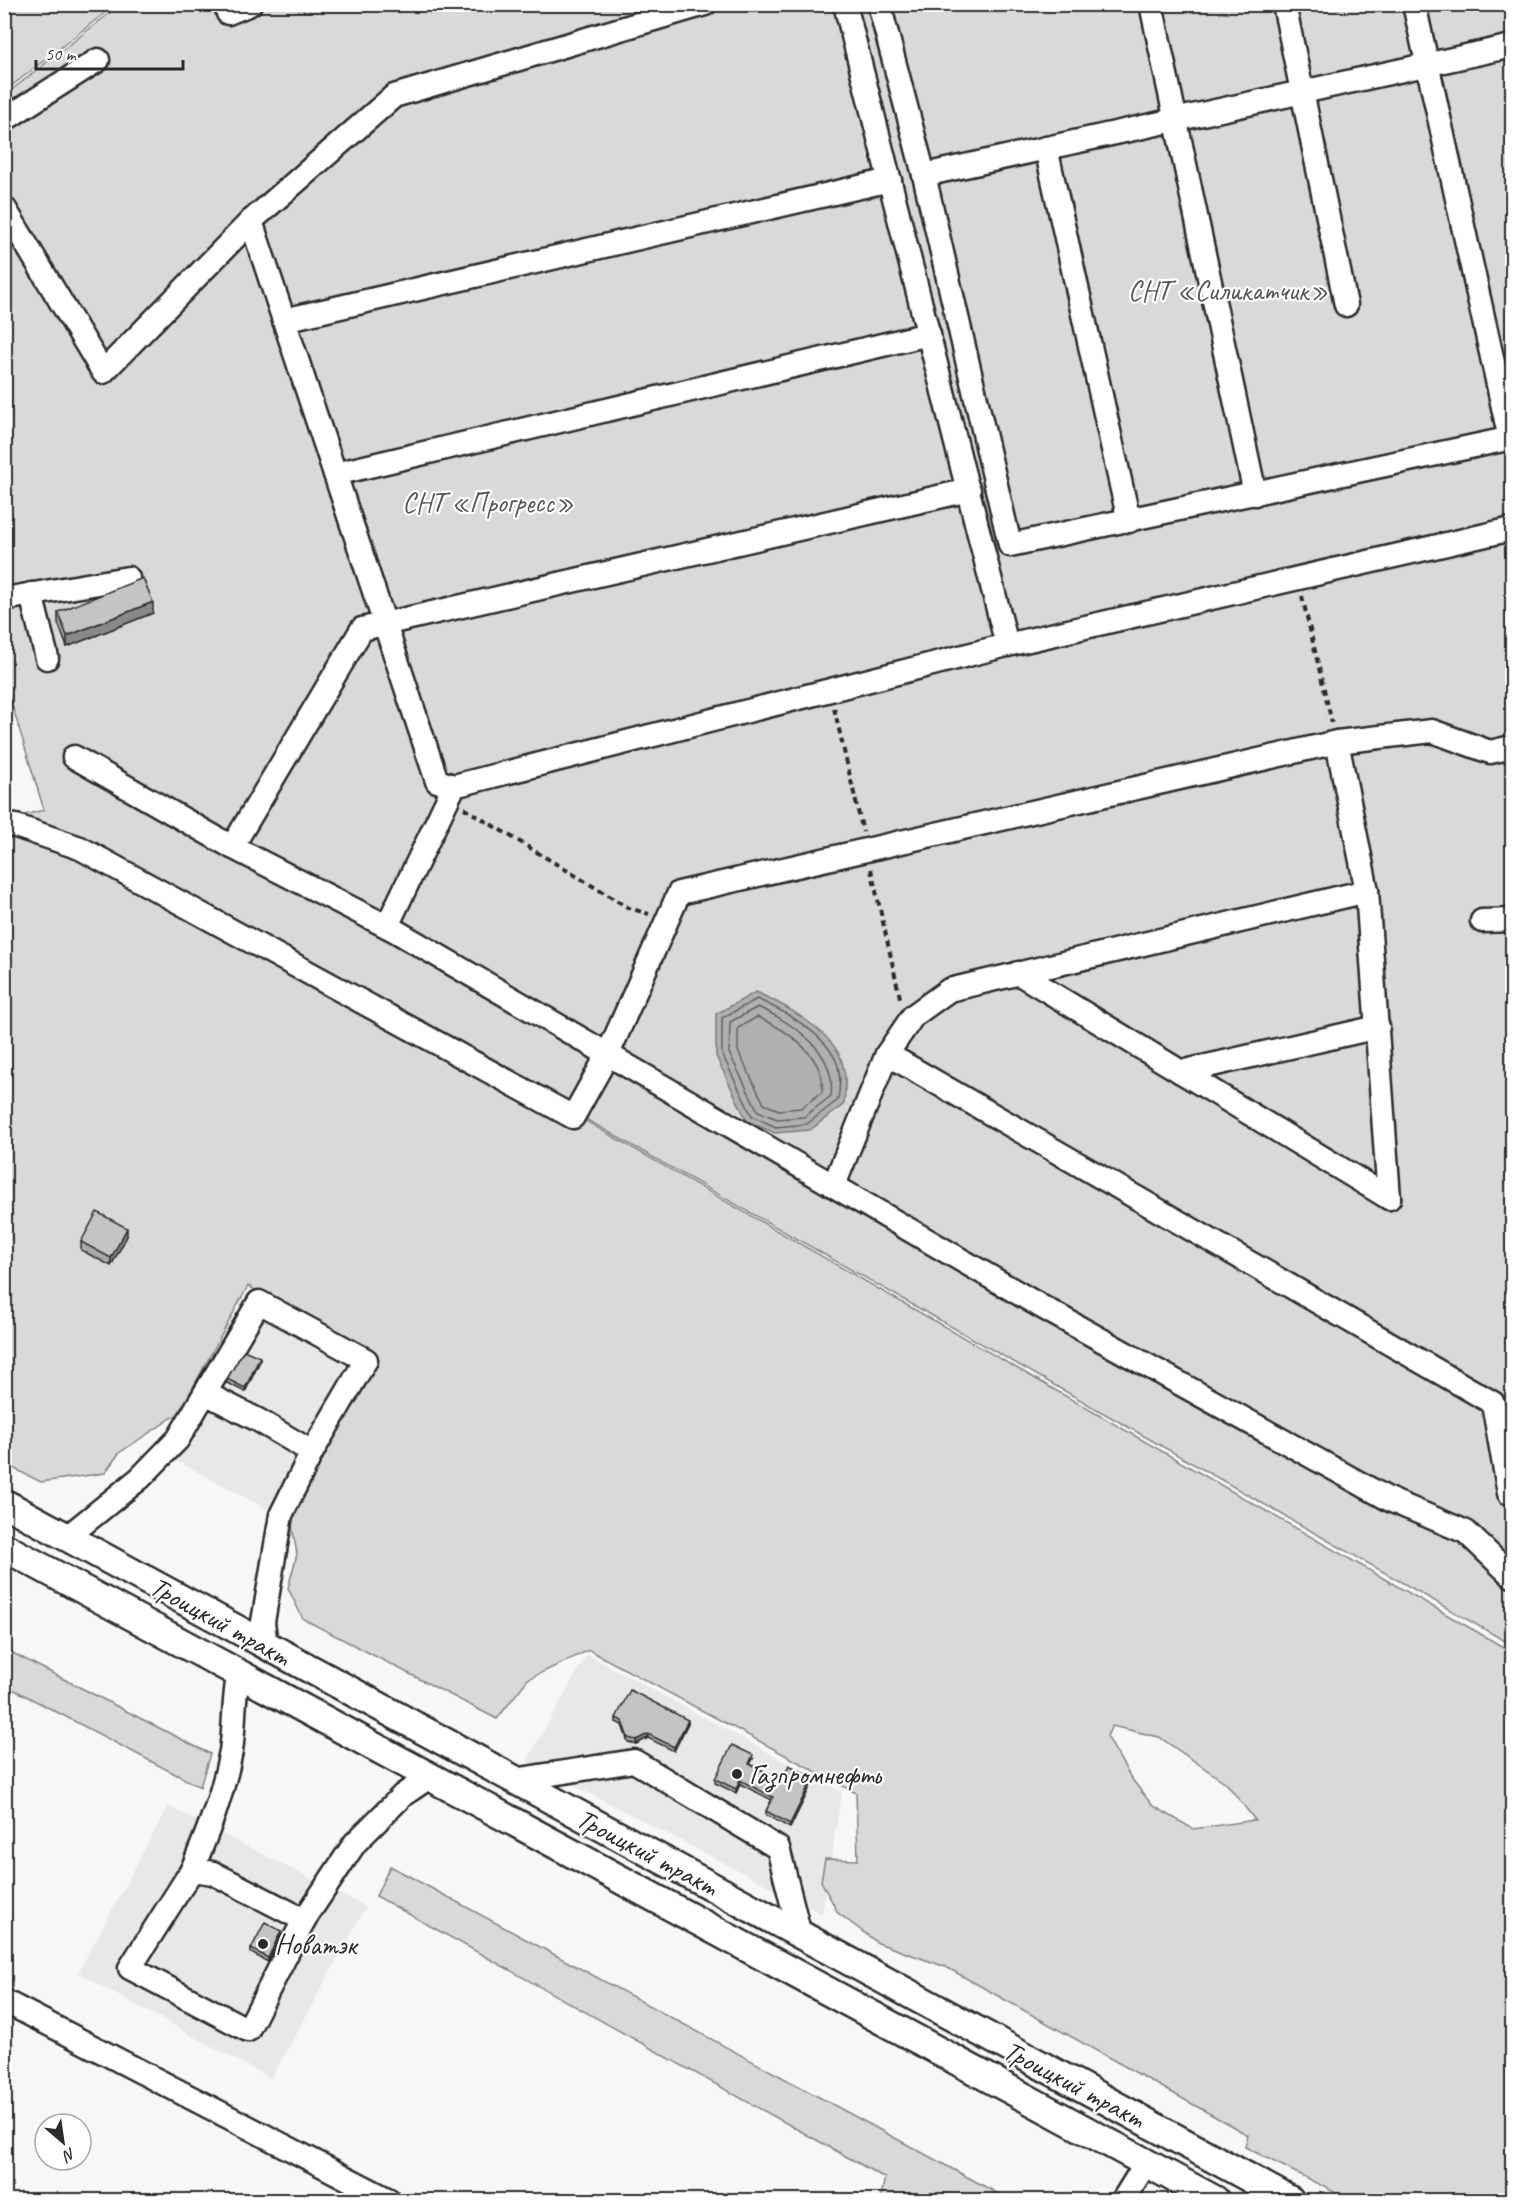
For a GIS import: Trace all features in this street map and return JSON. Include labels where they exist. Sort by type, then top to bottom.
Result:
[{"type":"main road","name":"Троицкий тракт","points":[[4,1503],[1290,2200]]},
{"type":"main road","name":"Троицкий тракт","points":[[4,1547],[1215,2200]]},
{"type":"street","points":[[226,4],[228,13],[250,4]]},
{"type":"street","points":[[4,209],[103,372],[251,221],[394,96],[705,4]]},
{"type":"street","points":[[845,4],[1007,645]]},
{"type":"street","points":[[879,4],[924,174],[1010,545],[1511,438],[1414,4]]},
{"type":"street","points":[[1151,4],[1255,494]]},
{"type":"street","points":[[1284,4],[1304,92],[1346,305]]},
{"type":"street","points":[[924,174],[1512,46]]},
{"type":"street","points":[[4,120],[98,60]]},
{"type":"street","points":[[1046,148],[1129,521]]},
{"type":"street","points":[[284,320],[890,180]]},
{"type":"street","points":[[251,221],[437,781],[451,792]]},
{"type":"street","points":[[335,474],[929,334]]},
{"type":"street","points":[[232,847],[362,629],[969,490]]},
{"type":"street","points":[[387,926],[451,792],[1007,645],[1512,529]]},
{"type":"street","points":[[4,599],[128,578]]},
{"type":"street","points":[[31,594],[47,658]]},
{"type":"street","points":[[4,824],[80,848],[573,1116],[608,1054],[679,893],[1337,742],[1432,731],[1490,752],[1512,747]]},
{"type":"street","points":[[1018,973],[1389,1198],[1378,1027],[1366,891],[1337,742]]},
{"type":"street","points":[[74,757],[232,847],[387,926],[1042,1306],[1390,1500],[1466,1532],[1512,1576]]},
{"type":"street","points":[[834,1185],[887,1054],[913,1016],[949,990],[1366,891]]},
{"type":"street","points":[[1482,921],[1512,920]]},
{"type":"street","points":[[1181,1072],[1378,1027]]},
{"type":"street","points":[[887,1054],[1493,1403],[1509,1493]]},
{"type":"street","points":[[67,1537],[140,1478],[178,1439],[259,1302],[366,1360],[312,1452],[281,1515],[263,1622],[266,1646]]},
{"type":"street","points":[[205,1393],[258,1420],[312,1452]]},
{"type":"street","points":[[239,1672],[235,1691],[231,1749],[219,1808],[192,1870],[130,1968],[248,2030],[304,1920],[355,1843],[403,1795],[431,1776]]},
{"type":"street","points":[[514,1780],[634,1761],[778,1848],[800,1935]]},
{"type":"street","points":[[192,1870],[213,1873],[304,1920]]},
{"type":"street","points":[[4,2001],[389,2200]]},
{"type":"street","points":[[1123,2200],[1146,2163]]},
{"type":"path","points":[[1297,578],[1337,742]]},
{"type":"path","points":[[451,792],[629,908],[668,919]]},
{"type":"shaded area","points":[[247,1292],[370,1357],[284,1518],[162,1453]]},
{"type":"shaded area","points":[[587,1654],[842,1792],[822,1914],[527,1761]]},
{"type":"shaded area","points":[[168,1806],[366,1907],[271,2079],[78,1973]]},
{"type":"green space","points":[[5,4],[111,4],[111,8],[5,91]]},
{"type":"green space","points":[[120,5],[1512,5],[1512,1645],[214,908],[1512,1652],[1512,2200],[1350,2200],[1245,2147],[1248,2135],[946,1967],[878,1943],[838,1913],[821,1881],[825,1859],[858,1860],[856,1793],[589,1650],[528,1679],[497,1719],[303,1619],[288,1588],[297,1554],[290,1515],[374,1355],[248,1286],[179,1413],[119,1453],[105,1473],[41,1482],[5,1464],[4,820],[44,810],[5,682],[5,95]],"holes":[[[1112,1726],[1159,1737],[1226,1783],[1255,1820],[1193,1829],[1152,1805],[1131,1778],[1107,1736]]]},
{"type":"green space","points":[[5,1649],[210,1754],[200,1787],[5,1685]]},
{"type":"green space","points":[[390,1866],[1010,2200],[880,2200],[885,2178],[376,1896]]},
{"type":"water","points":[[756,992],[780,1004],[818,1030],[837,1051],[844,1067],[844,1104],[810,1130],[775,1133],[747,1121],[716,1056],[716,1014]]},
{"type":"building","points":[[143,578],[153,602],[67,636],[58,612]]},
{"type":"building","points":[[97,1212],[127,1228],[111,1258],[81,1242]]},
{"type":"building","points":[[244,1350],[260,1357],[245,1388],[227,1379]]},
{"type":"building","points":[[630,1690],[688,1720],[674,1747],[648,1734],[636,1740],[628,1738],[622,1721],[616,1718]]},
{"type":"building","points":[[732,1745],[753,1755],[749,1764],[782,1780],[789,1765],[813,1777],[790,1824],[766,1811],[773,1797],[740,1780],[736,1789],[715,1779]]},
{"type":"building","points":[[265,1922],[281,1931],[268,1958],[251,1949]]},
{"type":"place","name":"Газпромнефть","points":[[737,1774]]},
{"type":"place","name":"Новатэк","points":[[263,1944]]},
{"type":"park label","name":"СНТ «Силикатчик»","points":[[1228,290]]},
{"type":"park label","name":"СНТ «Прогресс»","points":[[488,502]]}]
